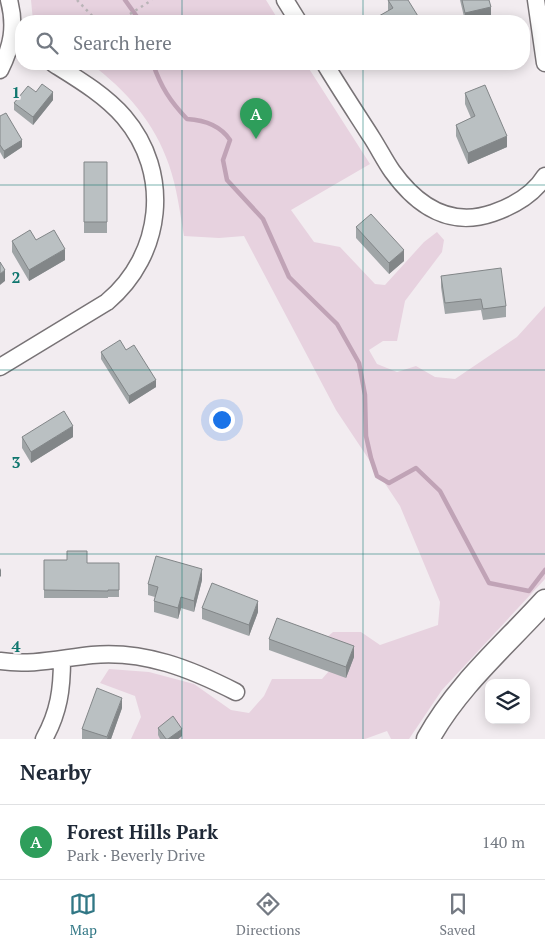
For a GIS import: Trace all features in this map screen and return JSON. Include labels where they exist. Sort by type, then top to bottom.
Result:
[{"type":"street","points":[[9,0],[15,35]]},
{"type":"street","points":[[285,0],[294,15]]},
{"type":"street","points":[[536,0],[545,63]]},
{"type":"street","points":[[0,70],[15,48]]},
{"type":"street","points":[[0,367],[115,296],[129,279],[146,251],[151,236],[154,220],[154,180],[144,148],[125,118],[104,98],[63,70]]},
{"type":"street","points":[[329,70],[391,170],[404,186],[432,209],[446,216],[472,219],[488,215],[520,200],[536,189],[545,176]]},
{"type":"street","points":[[428,739],[446,711],[465,687],[545,601]]},
{"type":"street","points":[[0,661],[21,662],[102,654],[158,660],[174,664],[236,692]]},
{"type":"street","points":[[44,739],[58,707],[62,683],[62,659]]},
{"type":"path","points":[[77,0],[91,15]]},
{"type":"path","points":[[128,15],[152,0]]},
{"type":"shaded area","points":[[31,0],[266,0],[275,15],[32,15]]},
{"type":"shaded area","points":[[99,70],[310,70],[370,164],[291,210],[314,242],[340,247],[375,284],[385,285],[424,242],[437,232],[444,240],[442,252],[405,301],[397,341],[383,341],[369,350],[377,364],[397,372],[416,366],[435,377],[455,379],[517,337],[545,306],[545,579],[442,690],[409,739],[391,739],[387,731],[365,739],[131,739],[141,717],[135,696],[100,683],[109,669],[149,672],[194,684],[231,710],[249,713],[264,696],[272,679],[322,679],[337,662],[325,639],[333,632],[361,632],[380,645],[438,625],[440,602],[400,506],[336,410],[244,236],[219,238],[184,236],[172,174],[156,135],[127,96]]},
{"type":"building","points":[[388,0],[408,0],[417,15],[381,15],[393,8]]},
{"type":"building","points":[[462,0],[489,0],[491,7],[465,13]]},
{"type":"building","points":[[42,84],[53,92],[33,117],[14,103],[28,86],[36,92]]},
{"type":"building","points":[[485,85],[507,136],[468,153],[456,125],[475,116],[465,93]]},
{"type":"building","points":[[6,113],[22,140],[4,151],[0,145],[0,116]]},
{"type":"building","points":[[84,162],[107,162],[107,222],[84,222]]},
{"type":"building","points":[[371,214],[404,250],[389,263],[356,227]]},
{"type":"building","points":[[30,230],[36,240],[54,230],[65,249],[29,270],[12,241]]},
{"type":"building","points":[[0,262],[5,270],[0,274]]},
{"type":"building","points":[[501,268],[506,306],[483,309],[481,299],[445,303],[441,276]]},
{"type":"building","points":[[120,340],[126,350],[134,345],[156,380],[129,396],[101,352]]},
{"type":"building","points":[[64,411],[73,426],[31,452],[22,437]]},
{"type":"building","points":[[67,551],[87,551],[87,563],[119,563],[119,590],[44,590],[44,560],[67,560]]},
{"type":"building","points":[[156,556],[202,569],[194,601],[181,597],[178,608],[154,601],[158,587],[148,584]]},
{"type":"building","points":[[212,583],[258,601],[249,625],[202,608]]},
{"type":"building","points":[[277,618],[354,646],[346,667],[269,639]]},
{"type":"building","points":[[97,688],[122,698],[107,737],[82,729]]},
{"type":"building","points":[[173,716],[182,729],[166,739],[158,728]]},
{"type":"waterway","points":[[125,0],[136,15]]},
{"type":"waterway","points":[[155,70],[167,93],[187,119],[211,124],[230,140],[223,160],[227,180],[263,219],[289,277],[337,324],[359,363],[365,395],[366,436],[377,476],[389,483],[416,468],[440,491],[489,583],[529,591],[545,570]]},
{"type":"place","name":"Forest Hills Park","points":[[256,139]]}]
